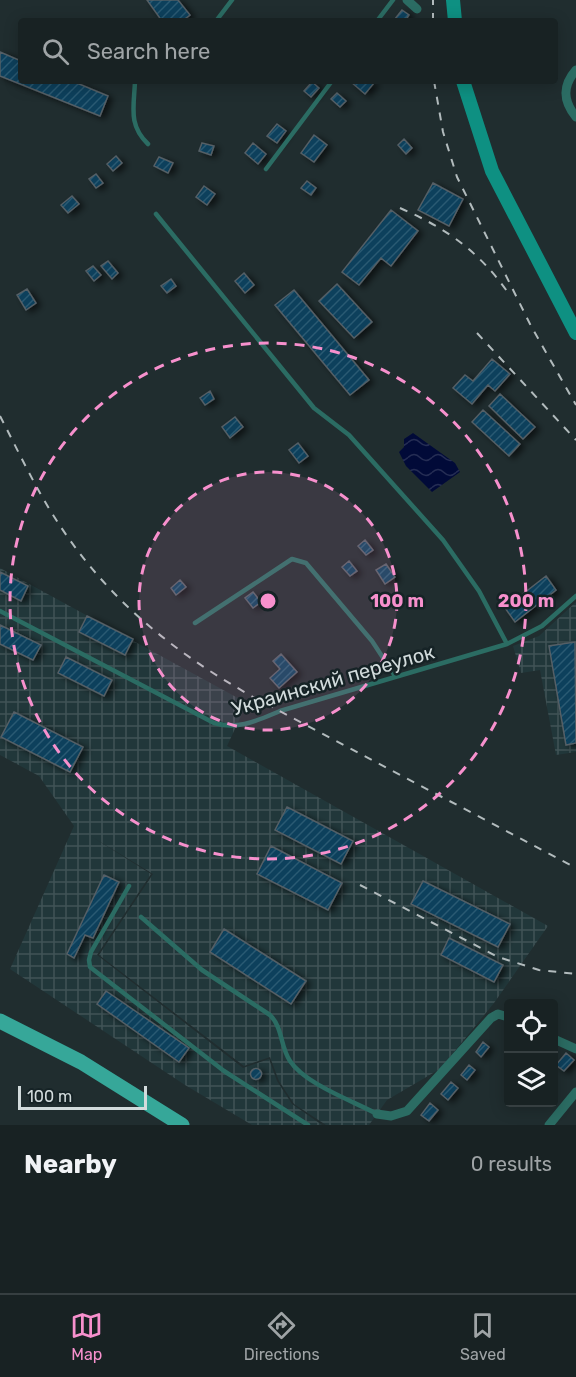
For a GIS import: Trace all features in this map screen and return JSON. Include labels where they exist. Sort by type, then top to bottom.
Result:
[{"type":"main road","points":[[0,1021],[81,1062],[182,1125]]},
{"type":"street","points":[[407,0],[417,9]]},
{"type":"street","points":[[453,0],[455,18]]},
{"type":"street","points":[[576,70],[569,78],[564,91],[569,108],[576,117]]},
{"type":"street","points":[[464,84],[492,171],[576,333]]},
{"type":"street","points":[[377,1114],[391,1116],[411,1108],[490,1018],[498,1014],[504,1016]]},
{"type":"street","points":[[558,1041],[576,1050]]},
{"type":"street","points":[[549,1125],[576,1092]]},
{"type":"street","points":[[384,1125],[391,1116]]},
{"type":"lane","points":[[218,18],[232,0]]},
{"type":"lane","points":[[379,18],[393,0]]},
{"type":"lane","points":[[135,84],[134,126],[137,134],[148,144]]},
{"type":"lane","points":[[266,169],[330,84]]},
{"type":"lane","points":[[156,214],[314,408],[349,435],[443,540],[479,591],[507,644]]},
{"type":"lane","points":[[195,624],[292,559],[306,563],[372,641],[395,676]]},
{"type":"lane","name":"Украинский переулок","points":[[0,611],[214,723],[231,727],[244,725],[280,711],[507,644],[542,626],[576,596]]},
{"type":"lane","points":[[129,886],[92,952],[89,960],[90,967],[224,1071],[309,1125]]},
{"type":"lane","points":[[141,917],[202,970],[270,1015],[278,1025],[288,1058],[298,1070],[377,1114]]},
{"type":"shaded area","points":[[0,568],[247,703],[227,746],[548,926],[494,1003],[440,1069],[387,1100],[369,1125],[326,1125],[294,1104],[279,1081],[270,1057],[244,1066],[99,955],[153,874],[89,835],[151,874],[97,955],[243,1068],[269,1059],[277,1081],[292,1104],[322,1125],[252,1125],[185,1085],[10,969],[74,826],[39,776],[0,755]]},
{"type":"shaded area","points":[[576,602],[576,752],[556,755],[540,670],[521,673],[513,646],[539,636]]},
{"type":"water","points":[[413,433],[455,463],[460,472],[432,492],[406,466],[399,452],[404,447],[404,439]]},
{"type":"building","points":[[147,0],[178,0],[190,15],[186,18],[160,18]]},
{"type":"building","points":[[402,10],[409,15],[407,18],[396,18]]},
{"type":"building","points":[[0,52],[18,60],[18,83],[0,76]]},
{"type":"building","points":[[20,84],[79,84],[108,96],[100,116]]},
{"type":"building","points":[[310,84],[319,88],[311,97],[304,91]]},
{"type":"building","points":[[353,84],[373,84],[365,94]]},
{"type":"building","points":[[337,93],[346,101],[340,107],[331,99]]},
{"type":"building","points":[[277,124],[286,131],[277,143],[267,136]]},
{"type":"building","points":[[314,135],[327,145],[314,162],[301,153]]},
{"type":"building","points":[[404,139],[412,148],[406,154],[398,145]]},
{"type":"building","points":[[202,143],[214,146],[211,155],[199,151]]},
{"type":"building","points":[[253,143],[266,154],[258,164],[245,153]]},
{"type":"building","points":[[116,156],[122,163],[113,171],[107,164]]},
{"type":"building","points":[[159,157],[173,163],[168,173],[154,166]]},
{"type":"building","points":[[96,174],[103,183],[96,188],[89,179]]},
{"type":"building","points":[[307,181],[316,188],[311,195],[301,188]]},
{"type":"building","points":[[433,183],[463,199],[449,226],[418,210]]},
{"type":"building","points":[[204,186],[215,194],[207,205],[196,197]]},
{"type":"building","points":[[72,196],[79,204],[68,213],[61,205]]},
{"type":"building","points":[[391,210],[418,231],[391,266],[381,258],[359,285],[342,272]]},
{"type":"building","points":[[108,261],[118,273],[112,279],[101,266]]},
{"type":"building","points":[[93,266],[101,275],[94,281],[86,271]]},
{"type":"building","points":[[244,273],[254,285],[245,293],[235,281]]},
{"type":"building","points":[[171,279],[176,286],[167,293],[161,286]]},
{"type":"building","points":[[337,284],[372,322],[354,338],[319,301]]},
{"type":"building","points":[[27,289],[36,303],[26,310],[17,295]]},
{"type":"building","points":[[294,290],[369,380],[350,395],[275,305]]},
{"type":"building","points":[[492,359],[510,374],[495,391],[488,385],[472,404],[453,388],[465,375],[473,381]]},
{"type":"building","points":[[210,391],[214,399],[205,405],[200,398]]},
{"type":"building","points":[[500,394],[535,427],[523,439],[489,406]]},
{"type":"building","points":[[483,410],[520,444],[509,456],[472,422]]},
{"type":"building","points":[[235,417],[243,427],[230,438],[222,427]]},
{"type":"building","points":[[298,443],[308,456],[299,463],[289,450]]},
{"type":"building","points":[[365,540],[373,550],[366,555],[358,546]]},
{"type":"building","points":[[349,561],[357,571],[350,576],[342,567]]},
{"type":"building","points":[[386,564],[395,577],[385,584],[376,570]]},
{"type":"building","points":[[0,572],[28,586],[21,601],[0,590]]},
{"type":"building","points":[[546,576],[556,590],[515,622],[505,608]]},
{"type":"building","points":[[180,580],[186,587],[176,595],[171,588]]},
{"type":"building","points":[[253,592],[261,602],[253,608],[245,598]]},
{"type":"building","points":[[87,616],[133,639],[125,655],[79,632]]},
{"type":"building","points":[[0,625],[41,645],[33,660],[0,644]]},
{"type":"building","points":[[575,642],[576,743],[566,745],[549,646]]},
{"type":"building","points":[[281,654],[297,672],[279,688],[270,678],[280,669],[273,661]]},
{"type":"building","points":[[66,657],[112,680],[104,696],[58,673]]},
{"type":"building","points":[[14,712],[83,747],[70,772],[1,737]]},
{"type":"building","points":[[287,807],[353,841],[341,864],[275,830]]},
{"type":"building","points":[[271,846],[342,883],[328,910],[257,874]]},
{"type":"building","points":[[104,875],[119,882],[93,938],[85,935],[74,958],[67,954]]},
{"type":"building","points":[[423,881],[510,924],[498,947],[411,904]]},
{"type":"building","points":[[224,929],[306,981],[291,1004],[210,952]]},
{"type":"building","points":[[449,938],[503,965],[494,982],[441,955]]},
{"type":"building","points":[[106,991],[189,1048],[179,1062],[97,1004]]},
{"type":"building","points":[[483,1042],[489,1047],[481,1057],[476,1052]]},
{"type":"building","points":[[566,1053],[574,1060],[564,1071],[558,1066],[558,1063]]},
{"type":"building","points":[[469,1065],[475,1070],[467,1080],[461,1075]]},
{"type":"building","points":[[256,1068],[262,1074],[256,1080],[250,1074]]},
{"type":"building","points":[[451,1082],[458,1088],[448,1100],[441,1094]]},
{"type":"building","points":[[430,1103],[438,1110],[429,1121],[421,1115]]},
{"type":"railway","points":[[433,0],[433,18]]},
{"type":"railway","points":[[435,84],[443,132],[457,177],[531,326],[576,405]]},
{"type":"railway","points":[[400,208],[432,224],[461,243],[486,266],[509,294]]},
{"type":"railway","points":[[477,333],[576,440]]},
{"type":"railway","points":[[0,416],[40,493],[61,527],[107,585],[160,635],[221,678],[255,698],[576,868]]},
{"type":"railway","points":[[360,885],[498,957],[539,970],[576,974]]}]
